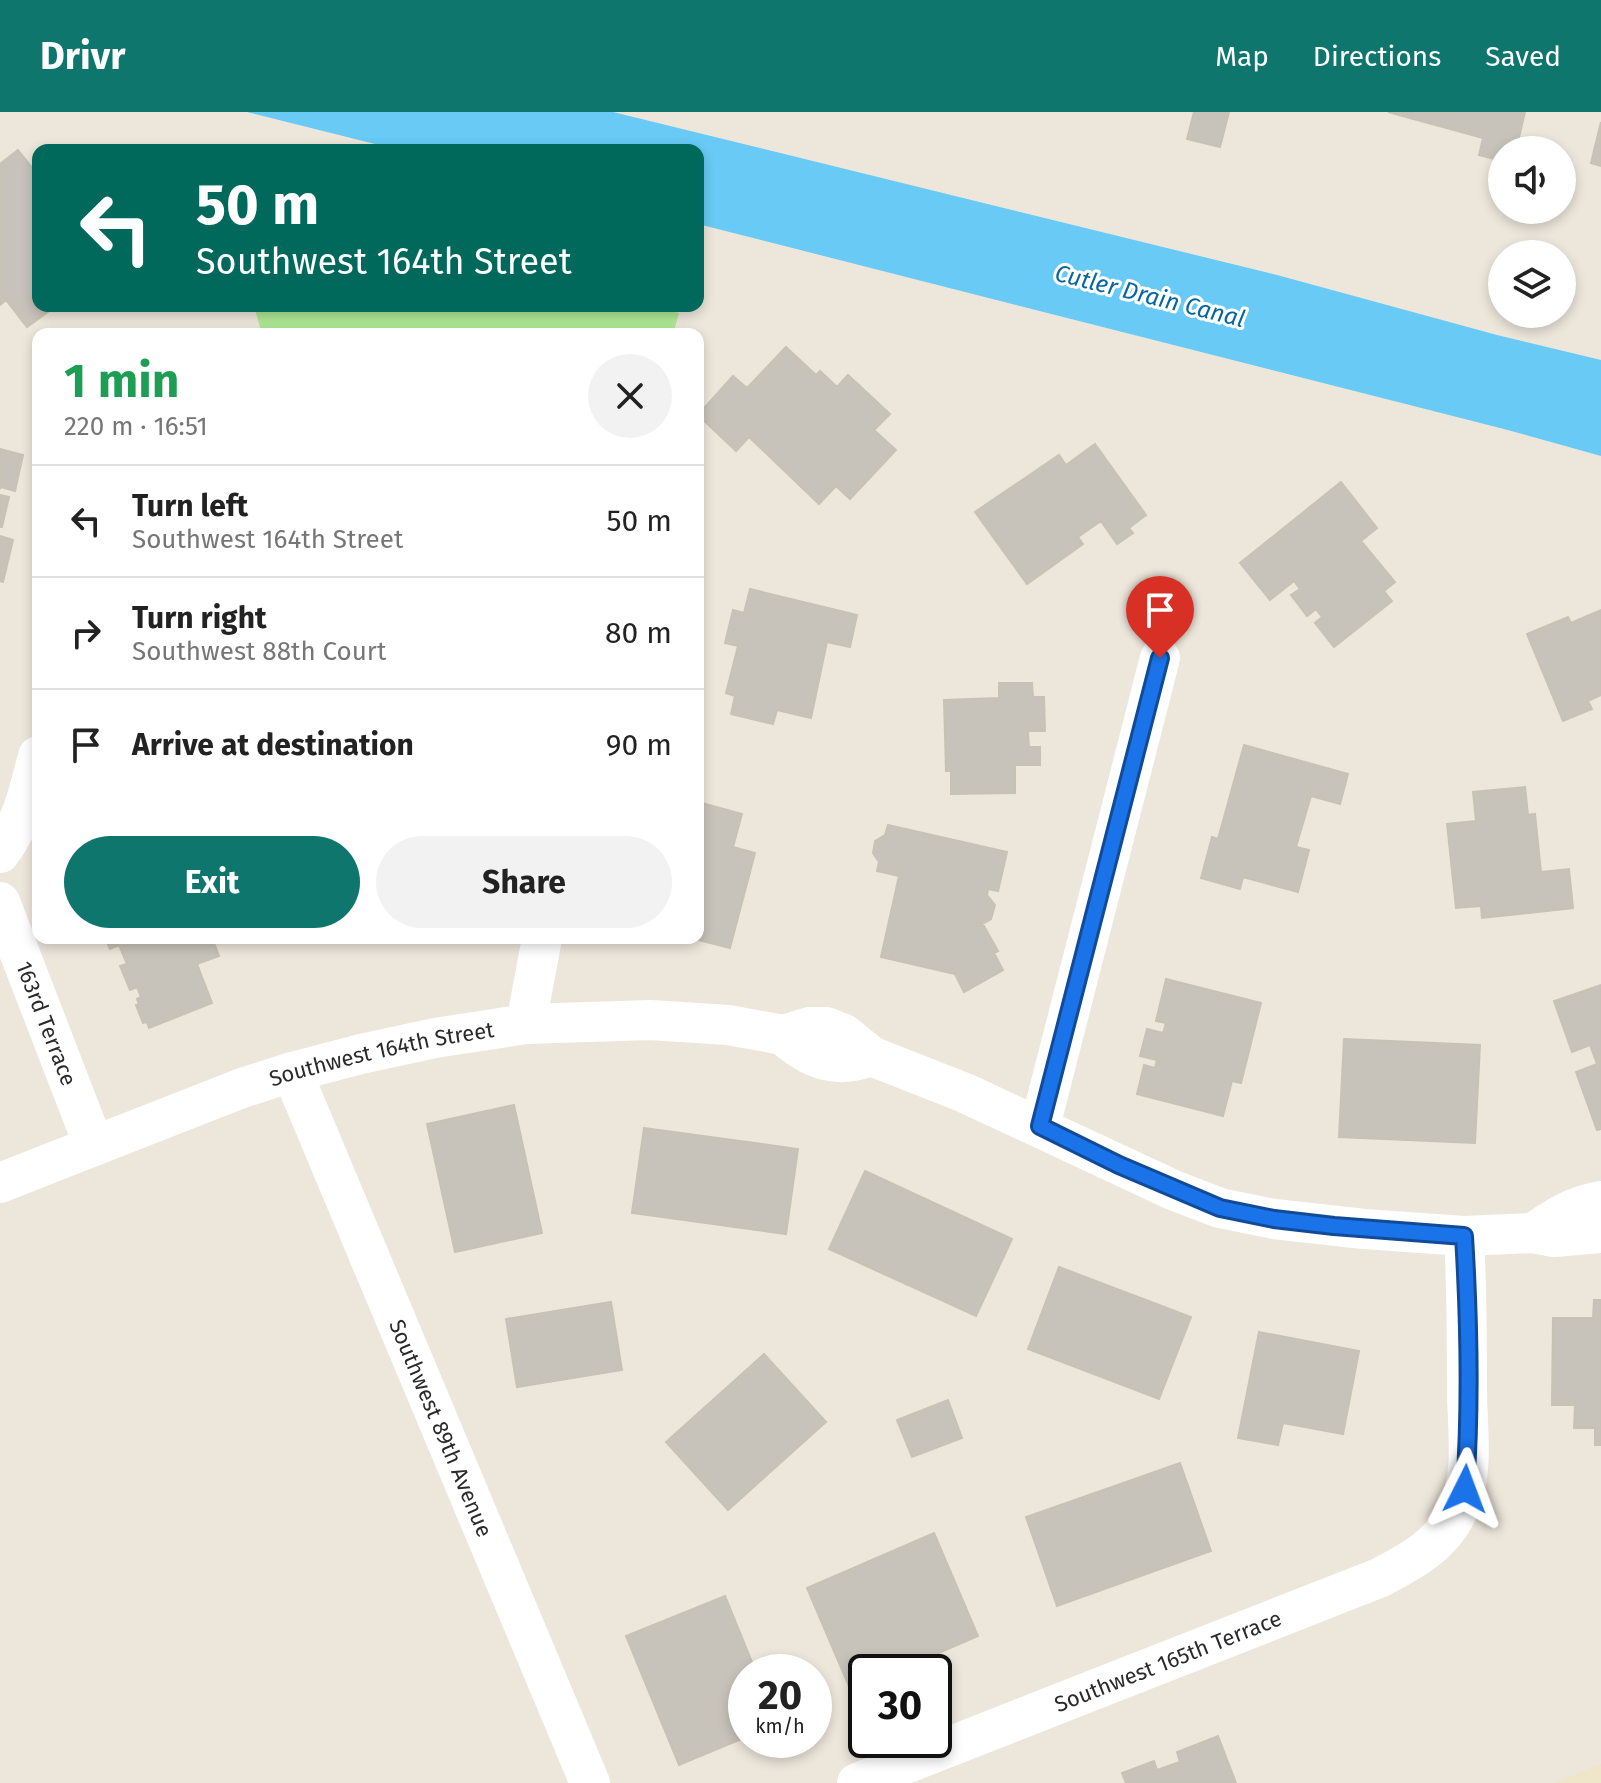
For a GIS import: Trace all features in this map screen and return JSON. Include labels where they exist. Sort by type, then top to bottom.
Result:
[{"type":"street","points":[[1040,1126],[1160,658]]},
{"type":"street","points":[[0,853],[22,815],[32,778]]},
{"type":"street","name":"163rd Terrace","points":[[0,902],[94,1146]]},
{"type":"street","points":[[526,1024],[541,944]]},
{"type":"street","name":"Southwest 164th Street","points":[[0,1183],[292,1072],[435,1038],[526,1024],[650,1020],[728,1025],[783,1035],[801,1051],[833,1063],[856,1062],[871,1056],[965,1093],[1220,1208],[1274,1219],[1464,1236],[1533,1233],[1554,1237],[1601,1233]]},
{"type":"street","name":"Southwest 89th Avenue","points":[[292,1072],[590,1783]]},
{"type":"street","name":"Southwest 164th Street","points":[[1533,1233],[1580,1205],[1601,1201]]},
{"type":"street","name":"Southwest 165th Terrace","points":[[857,1783],[1379,1578],[1432,1546],[1458,1512],[1465,1489],[1468,1457],[1464,1236]]},
{"type":"shaded area","points":[[1601,1764],[1601,1783],[1554,1783]]},
{"type":"green space","points":[[256,312],[679,313],[675,328],[260,328]]},
{"type":"water","name":"Cutler Drain Canal","points":[[247,112],[613,112],[1277,275],[1601,360],[1601,456],[704,226],[704,144],[375,144]]},
{"type":"building","points":[[1194,112],[1229,112],[1220,147],[1187,139]]},
{"type":"building","points":[[1388,112],[1525,112],[1519,136],[1488,136],[1488,157],[1479,155],[1483,138]]},
{"type":"building","points":[[1601,122],[1601,166],[1591,163]]},
{"type":"building","points":[[18,150],[32,168],[32,312],[48,312],[27,327],[6,300],[0,305],[0,164]]},
{"type":"building","points":[[786,347],[816,375],[820,371],[837,387],[848,375],[890,414],[874,430],[896,450],[850,499],[836,486],[819,504],[749,437],[736,451],[704,421],[704,408],[733,376],[747,388]]},
{"type":"building","points":[[1095,444],[1146,515],[1129,528],[1133,533],[1117,544],[1101,521],[1078,537],[1083,544],[1027,584],[975,512],[1059,455],[1066,465]]},
{"type":"building","points":[[0,449],[23,455],[15,491],[0,489]]},
{"type":"building","points":[[1341,482],[1377,528],[1361,541],[1395,582],[1384,591],[1392,601],[1334,647],[1315,623],[1322,617],[1316,609],[1307,616],[1291,595],[1300,589],[1294,581],[1270,600],[1240,563]]},
{"type":"building","points":[[0,495],[9,497],[2,527],[0,527]]},
{"type":"building","points":[[0,536],[13,540],[3,582],[0,581]]},
{"type":"building","points":[[750,589],[857,615],[850,647],[827,642],[811,718],[777,710],[773,724],[731,714],[735,696],[726,693],[738,646],[725,643],[733,610],[744,613]]},
{"type":"building","points":[[1601,610],[1601,695],[1588,701],[1592,709],[1563,721],[1527,634],[1568,617],[1571,623]]},
{"type":"building","points":[[999,683],[1032,683],[1033,697],[1044,697],[1045,731],[1028,731],[1029,747],[1040,747],[1040,765],[1015,765],[1015,793],[951,794],[951,771],[946,771],[944,700],[999,698]]},
{"type":"building","points":[[1244,745],[1348,774],[1340,804],[1311,796],[1296,847],[1309,850],[1298,892],[1243,877],[1240,889],[1201,878],[1212,837],[1218,839]]},
{"type":"building","points":[[1525,787],[1528,815],[1535,814],[1541,872],[1569,869],[1573,908],[1482,918],[1481,906],[1456,908],[1447,824],[1476,821],[1473,792]]},
{"type":"building","points":[[704,804],[742,814],[733,847],[755,853],[730,948],[704,941]]},
{"type":"building","points":[[888,825],[1007,852],[998,891],[988,889],[987,895],[995,905],[991,919],[979,926],[984,926],[998,951],[994,953],[1003,970],[964,992],[955,974],[881,957],[899,876],[877,871],[879,862],[873,853],[875,841],[885,835]]},
{"type":"building","points":[[108,944],[214,944],[219,956],[197,964],[212,1003],[149,1028],[147,1022],[143,1023],[136,1005],[141,997],[137,987],[130,990],[120,966],[127,964],[119,945],[110,949]]},
{"type":"building","points":[[1166,979],[1261,1003],[1241,1083],[1232,1081],[1223,1116],[1137,1094],[1144,1065],[1155,1068],[1157,1060],[1140,1056],[1147,1029],[1163,1033],[1166,1023],[1156,1021]]},
{"type":"building","points":[[1601,985],[1601,1129],[1597,1130],[1576,1072],[1597,1064],[1590,1045],[1572,1052],[1554,1001]]},
{"type":"building","points":[[1344,1039],[1480,1045],[1475,1143],[1339,1137]]},
{"type":"building","points":[[514,1105],[542,1233],[455,1252],[427,1124]]},
{"type":"building","points":[[644,1128],[798,1149],[786,1234],[632,1213]]},
{"type":"building","points":[[865,1171],[1012,1239],[976,1316],[829,1249]]},
{"type":"building","points":[[1059,1267],[1191,1317],[1159,1399],[1028,1349]]},
{"type":"building","points":[[1594,1300],[1601,1300],[1601,1445],[1595,1445],[1595,1428],[1574,1428],[1575,1405],[1552,1405],[1553,1318],[1593,1318]]},
{"type":"building","points":[[611,1302],[622,1370],[517,1387],[506,1319]]},
{"type":"building","points":[[1259,1332],[1359,1351],[1343,1434],[1283,1423],[1278,1445],[1238,1438]]},
{"type":"building","points":[[764,1354],[826,1422],[728,1510],[666,1442]]},
{"type":"building","points":[[948,1400],[962,1438],[912,1457],[897,1420]]},
{"type":"building","points":[[1180,1463],[1211,1551],[1057,1606],[1026,1517]]},
{"type":"building","points":[[934,1533],[978,1636],[936,1654],[848,1654],[848,1684],[807,1588]]},
{"type":"building","points":[[725,1596],[749,1654],[728,1654],[728,1745],[679,1765],[626,1636]]},
{"type":"building","points":[[1218,1736],[1236,1783],[1126,1783],[1122,1773],[1154,1761],[1157,1770],[1180,1762],[1177,1752]]},
{"type":"route","points":[[1160,658],[1040,1126],[1173,1190],[1220,1208],[1274,1219],[1334,1226],[1464,1236],[1468,1457],[1465,1489]]}]
